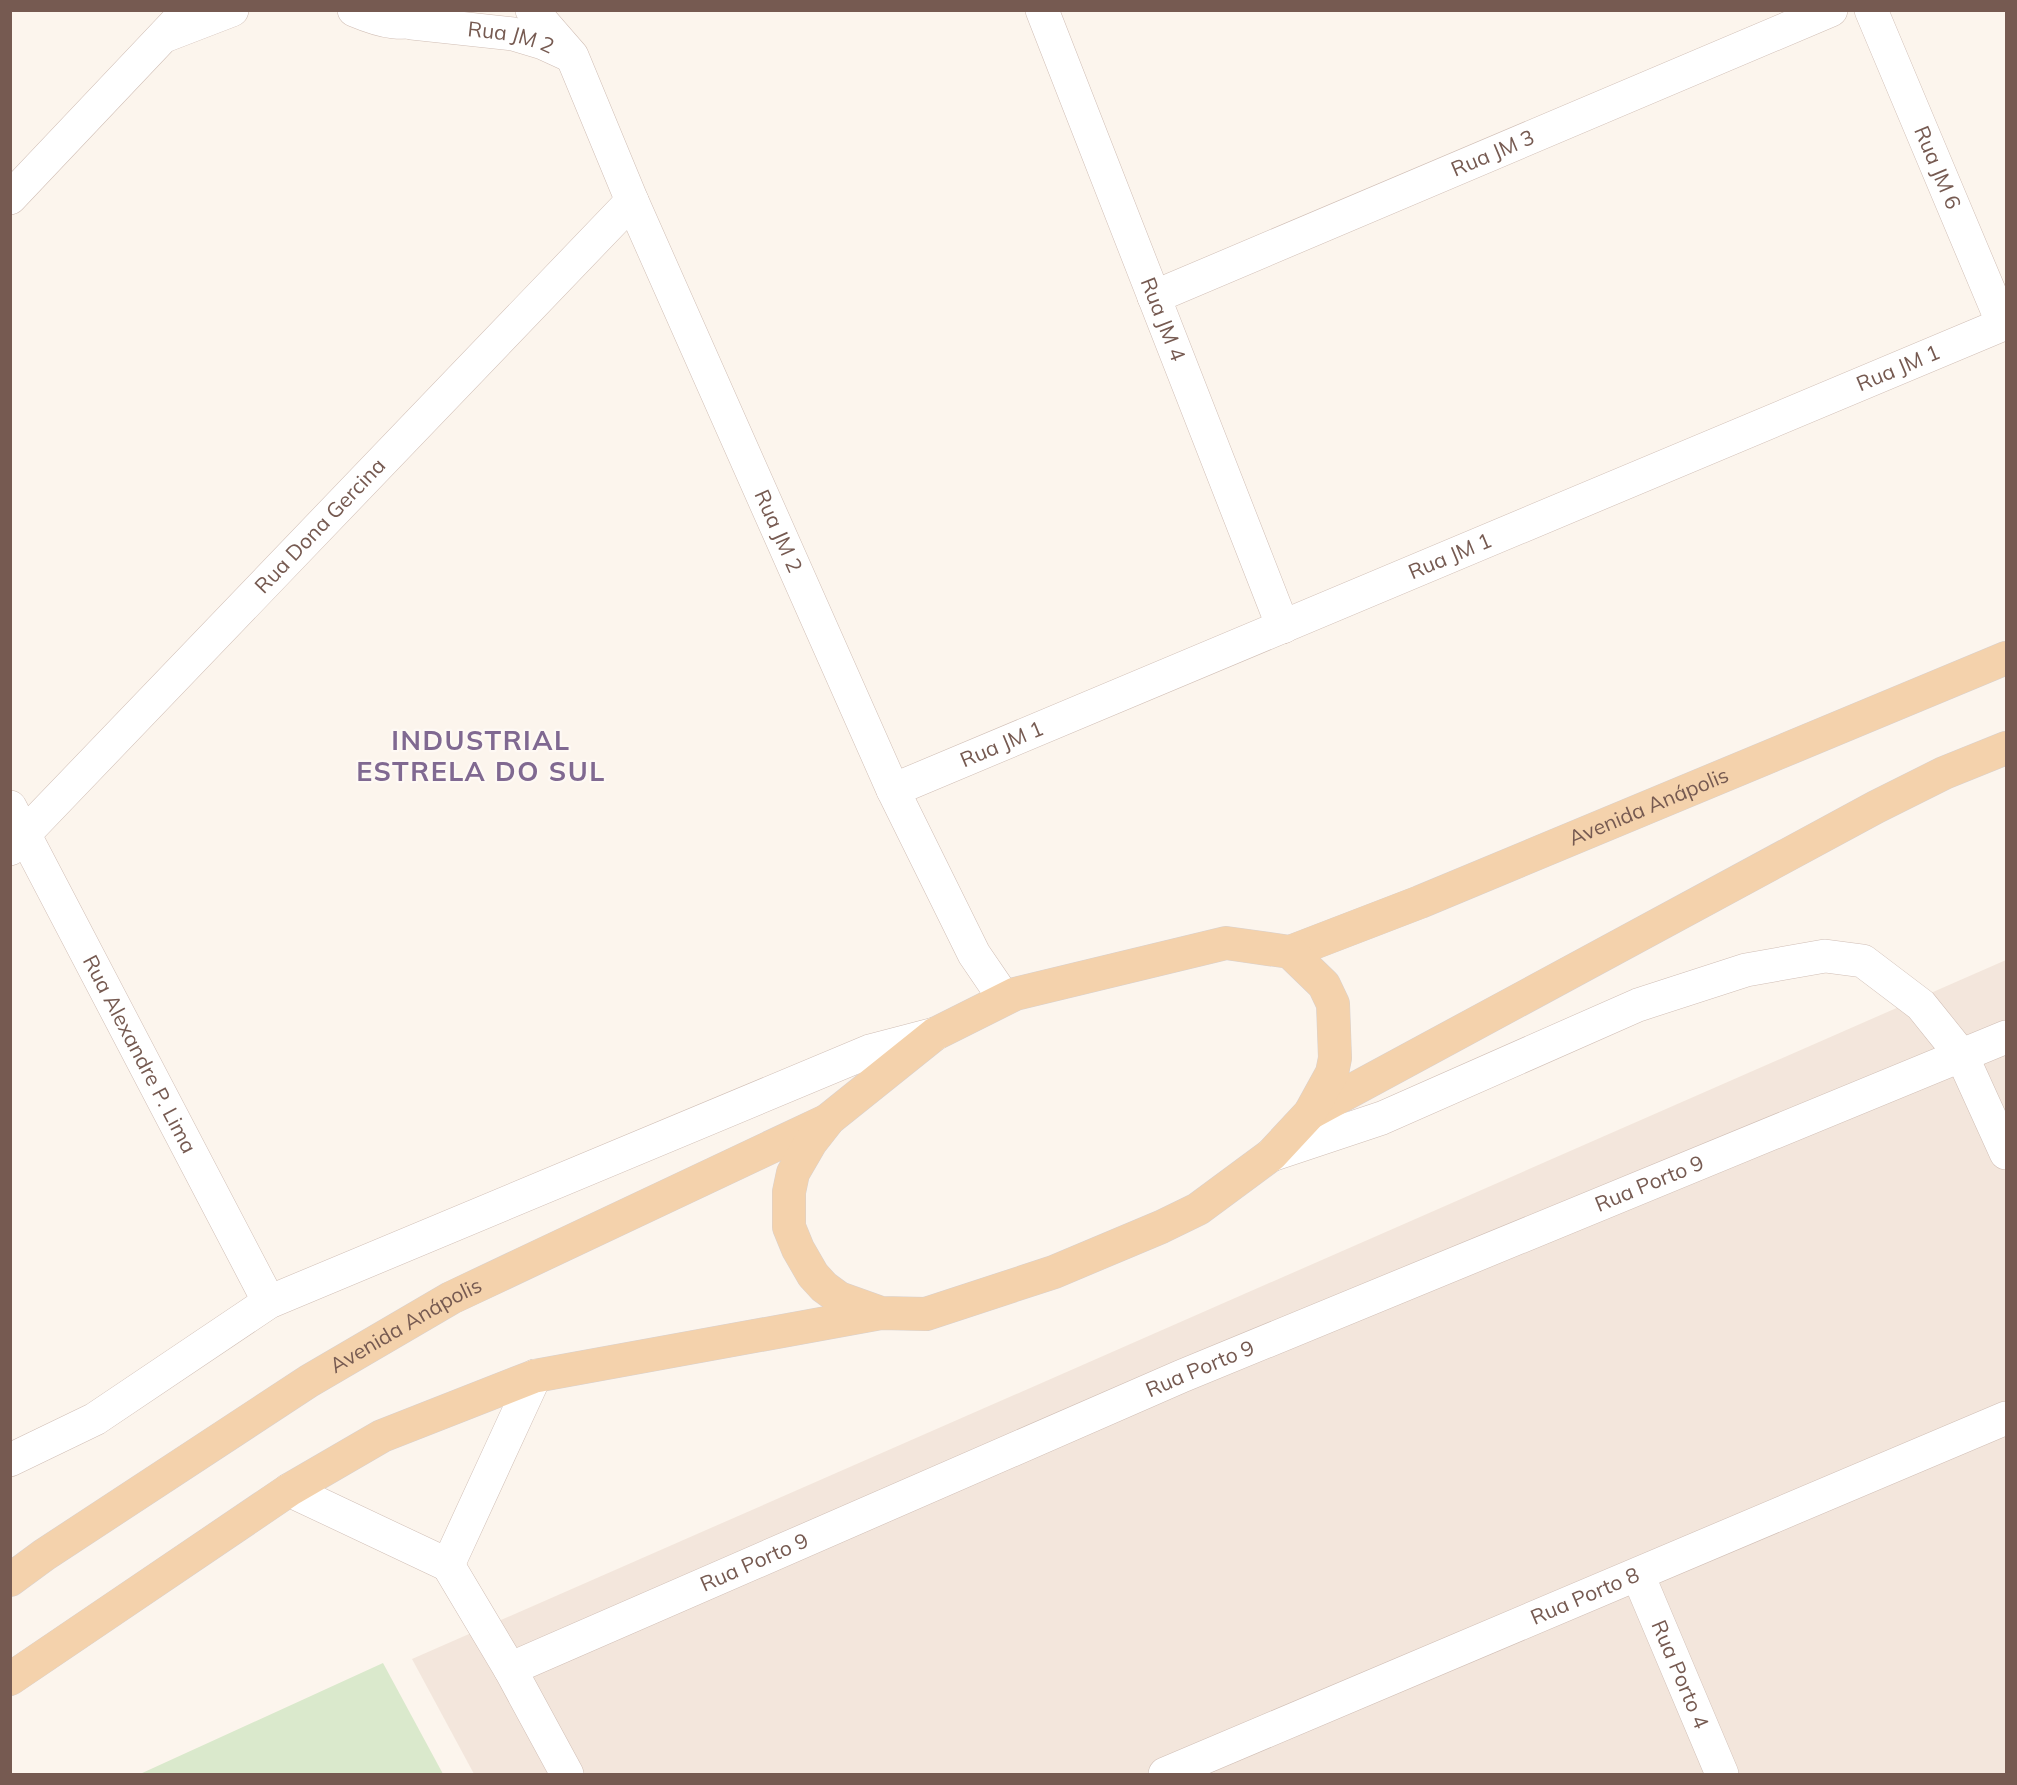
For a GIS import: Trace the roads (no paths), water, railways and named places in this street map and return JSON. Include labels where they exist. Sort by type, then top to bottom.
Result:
[{"type":"main road","name":"Avenida Anápolis","points":[[1290,952],[1420,902],[2007,658]]},
{"type":"main road","points":[[1310,1113],[1876,807],[1944,773],[2007,748]]},
{"type":"main road","points":[[10,1679],[289,1490],[382,1436],[535,1376],[880,1313],[926,1314],[1054,1272],[1198,1209],[1271,1155],[1310,1113],[1332,1073],[1335,1058],[1334,1004],[1324,985],[1290,952],[1226,943],[1004,998],[935,1034],[829,1119],[793,1173],[789,1192],[789,1227],[813,1275],[839,1298],[880,1313]]},
{"type":"main road","name":"Avenida Anápolis","points":[[10,1580],[44,1555],[309,1381],[451,1298],[829,1119]]},
{"type":"street","points":[[10,198],[188,10]]},
{"type":"street","points":[[160,38],[232,10]]},
{"type":"street","points":[[354,10],[380,21],[412,23],[446,15],[452,10]]},
{"type":"street","name":"Rua JM 2","points":[[532,10],[572,56],[632,201],[893,790],[974,954],[1004,998]]},
{"type":"street","name":"Rua JM 4","points":[[1042,10],[1283,627]]},
{"type":"street","name":"Rua JM 3","points":[[1154,297],[1831,10]]},
{"type":"street","name":"Rua JM 6","points":[[1871,10],[2005,324]]},
{"type":"street","name":"Rua JM 2","points":[[412,23],[513,34],[543,43],[572,56]]},
{"type":"street","name":"Rua Dona Gercina","points":[[15,830],[632,201]]},
{"type":"street","name":"Rua JM 1","points":[[893,790],[2005,324]]},
{"type":"street","name":"Rua Alexandre P. Lima","points":[[15,830],[269,1302]]},
{"type":"street","points":[[1271,1155],[1382,1118],[1638,1005],[1746,970],[1825,956],[1863,961],[1921,1005],[1962,1056],[2007,1154]]},
{"type":"street","points":[[10,1460],[95,1419],[269,1302],[870,1051],[935,1034]]},
{"type":"street","name":"Rua Porto 9","points":[[510,1669],[1182,1376],[2007,1037]]},
{"type":"street","points":[[448,1565],[535,1376]]},
{"type":"street","name":"Rua Porto 8","points":[[1165,1774],[2007,1418]]},
{"type":"street","points":[[289,1490],[448,1565],[510,1669],[567,1774]]},
{"type":"street","name":"Rua Porto 4","points":[[1638,1575],[1722,1774]]},
{"type":"district","name":"INDUSTRIAL ESTRELA DO SUL","points":[[481,756]]}]
